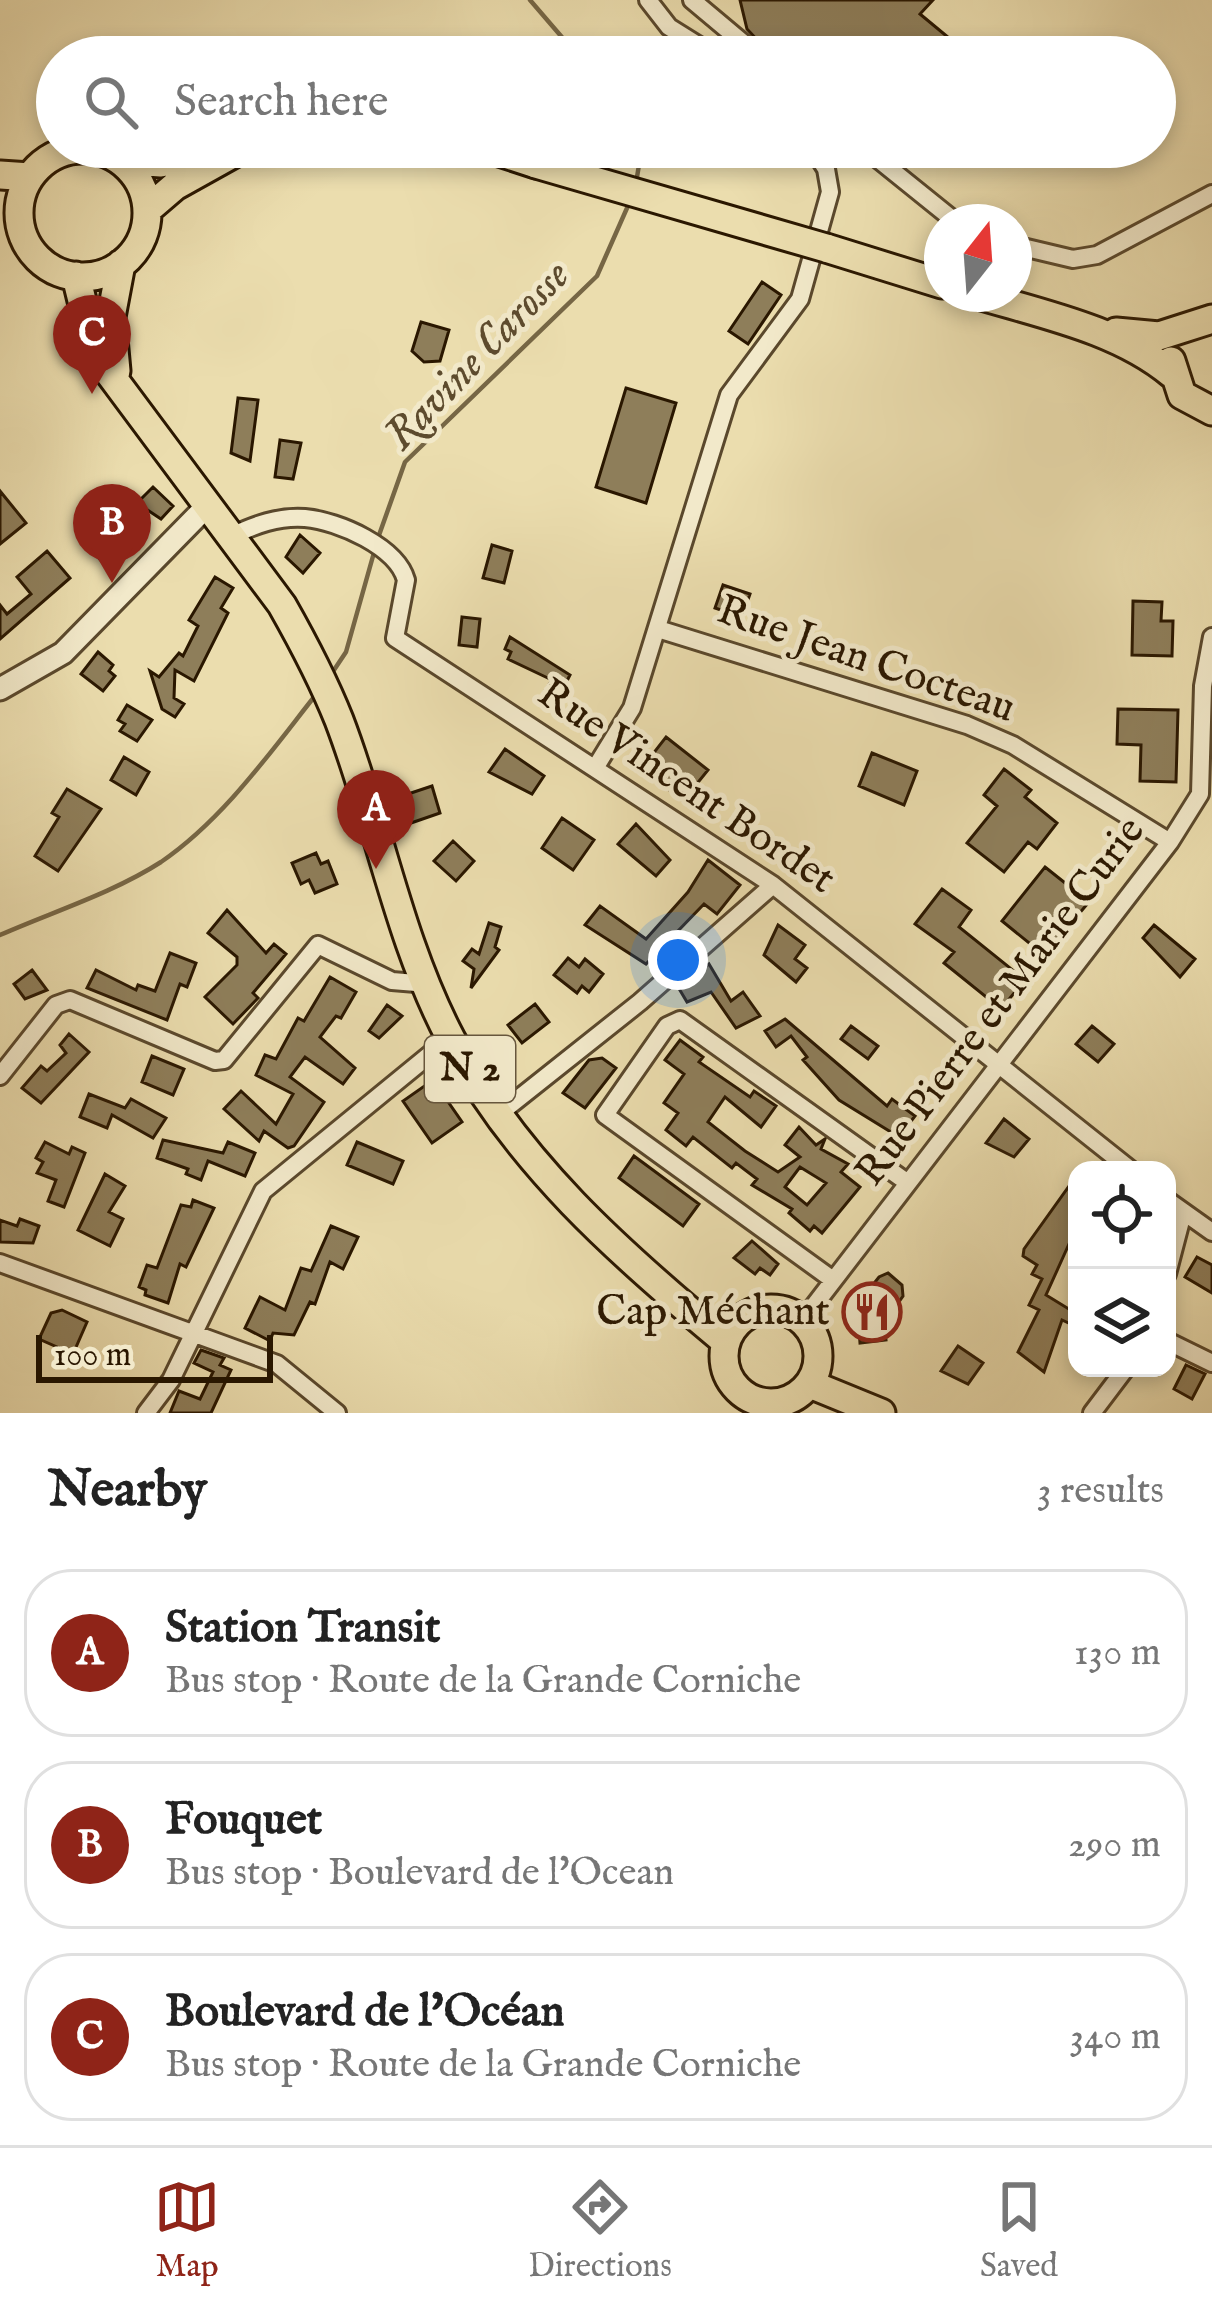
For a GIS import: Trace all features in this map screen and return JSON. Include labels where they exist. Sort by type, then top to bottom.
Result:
[{"type":"main road","points":[[40,168],[10,213],[38,257],[76,276],[122,264],[140,242],[147,210],[139,182],[126,168]]},
{"type":"main road","points":[[147,210],[175,186],[207,168]]},
{"type":"main road","points":[[550,168],[924,278]]},
{"type":"main road","points":[[0,175],[30,177]]},
{"type":"main road","name":"N 2","points":[[122,264],[112,301],[110,353],[124,398]]},
{"type":"main road","name":"N 2","points":[[76,276],[95,354],[232,536],[307,650],[338,718],[450,1038],[499,1114],[574,1209],[724,1341]]},
{"type":"main road","points":[[1032,312],[1088,329],[1153,358],[1172,374],[1182,395],[1212,412]]},
{"type":"main road","points":[[1088,329],[1159,336],[1201,323]]},
{"type":"main road","points":[[1172,374],[1174,348],[1201,323]]},
{"type":"main road","points":[[758,1310],[790,1312],[803,1320],[819,1350],[810,1384],[776,1403],[747,1396],[727,1372],[724,1341],[744,1317],[758,1310]]},
{"type":"main road","points":[[810,1384],[880,1413]]},
{"type":"street","points":[[648,0],[668,27],[683,36]]},
{"type":"street","points":[[692,0],[735,36]]},
{"type":"street","name":"Rue Jean Cocteau","points":[[597,765],[632,708],[729,395],[800,299],[830,192],[825,168]]},
{"type":"street","points":[[889,168],[934,204]]},
{"type":"street","points":[[1032,249],[1073,259],[1097,255],[1207,197],[1212,177]]},
{"type":"street","points":[[0,689],[63,653],[208,505]]},
{"type":"street","name":"Rue Vincent Bordet","points":[[232,536],[264,521],[306,518],[347,531],[389,554],[406,580],[395,638],[597,765],[773,885],[1119,1161]]},
{"type":"street","name":"Rue Jean Cocteau","points":[[658,628],[968,725],[1013,745],[1171,842]]},
{"type":"street","name":"Rue Pierre et Marie Curie","points":[[803,1320],[1171,842],[1200,794],[1205,658],[1212,637]]},
{"type":"street","points":[[499,1114],[640,1002],[773,885]]},
{"type":"street","points":[[0,1076],[56,1005],[70,1000],[215,1061],[224,1060],[318,945],[392,981],[428,984]]},
{"type":"street","points":[[833,1280],[605,1115],[667,1026],[680,1020],[908,1184]]},
{"type":"street","points":[[146,1413],[171,1380],[263,1191],[450,1038]]},
{"type":"street","points":[[1176,1207],[1212,1232]]},
{"type":"street","points":[[1168,1269],[1183,1213]]},
{"type":"street","points":[[0,1263],[277,1364],[337,1413]]},
{"type":"street","points":[[1176,1345],[1212,1363]]},
{"type":"street","points":[[1092,1413],[1119,1377]]},
{"type":"building","points":[[740,0],[933,0],[920,14],[947,36],[754,36],[747,29]]},
{"type":"building","points":[[762,282],[781,295],[748,344],[729,331]]},
{"type":"building","points":[[421,322],[449,330],[440,361],[424,362],[412,351]]},
{"type":"building","points":[[626,388],[676,403],[646,503],[596,487]]},
{"type":"building","points":[[238,398],[258,400],[250,461],[231,453]]},
{"type":"building","points":[[280,440],[301,443],[293,479],[275,477]]},
{"type":"building","points":[[153,487],[173,506],[161,519],[137,503]]},
{"type":"building","points":[[0,491],[26,523],[0,544]]},
{"type":"building","points":[[97,521],[119,544],[104,564],[80,537]]},
{"type":"building","points":[[300,535],[320,553],[303,573],[286,557]]},
{"type":"building","points":[[492,545],[512,551],[504,583],[483,578]]},
{"type":"building","points":[[47,551],[70,578],[0,639],[0,605],[7,614],[31,594],[17,577]]},
{"type":"building","points":[[215,577],[233,588],[221,608],[228,613],[194,681],[175,670],[174,698],[184,704],[175,717],[162,709],[150,671],[159,677],[179,653],[183,656],[198,626],[189,620]]},
{"type":"building","points":[[723,585],[750,594],[742,617],[715,608]]},
{"type":"building","points":[[1133,601],[1162,602],[1161,621],[1173,621],[1172,656],[1132,655]]},
{"type":"building","points":[[462,617],[480,619],[477,647],[459,645]]},
{"type":"building","points":[[510,637],[570,675],[555,704],[542,695],[552,680],[508,659],[511,652],[505,649]]},
{"type":"building","points":[[98,652],[113,665],[109,671],[115,676],[103,691],[81,674]]},
{"type":"building","points":[[127,705],[152,720],[137,741],[120,731],[125,724],[118,720]]},
{"type":"building","points":[[1118,709],[1178,710],[1176,782],[1140,781],[1141,745],[1117,744]]},
{"type":"building","points":[[666,737],[708,770],[683,801],[642,768]]},
{"type":"building","points":[[505,749],[544,776],[532,794],[489,772]]},
{"type":"building","points":[[872,753],[917,771],[904,805],[859,786]]},
{"type":"building","points":[[124,757],[149,772],[136,795],[111,780]]},
{"type":"building","points":[[1004,769],[1031,790],[1025,797],[1057,823],[1037,849],[1028,842],[1004,872],[967,843],[997,806],[984,795]]},
{"type":"building","points":[[432,786],[440,813],[411,823],[402,796]]},
{"type":"building","points":[[67,789],[101,809],[58,871],[35,856],[59,817],[52,813]]},
{"type":"building","points":[[562,818],[594,840],[573,870],[542,848]]},
{"type":"building","points":[[636,824],[670,860],[656,876],[618,844]]},
{"type":"building","points":[[453,841],[474,861],[456,881],[434,861]]},
{"type":"building","points":[[316,853],[321,864],[328,861],[337,884],[315,893],[309,880],[301,884],[292,863]]},
{"type":"building","points":[[708,860],[740,885],[717,914],[704,904],[646,964],[585,925],[600,906],[646,939],[688,892]]},
{"type":"building","points":[[1045,867],[1089,902],[1044,955],[1002,921]]},
{"type":"building","points":[[942,889],[971,910],[959,927],[1025,980],[1001,1009],[944,963],[954,952],[915,924]]},
{"type":"building","points":[[227,910],[266,953],[274,944],[286,954],[253,993],[258,998],[233,1024],[205,997],[237,965],[237,957],[208,933]]},
{"type":"building","points":[[489,923],[501,927],[495,947],[499,950],[471,988],[474,969],[463,961],[472,949],[479,954]]},
{"type":"building","points":[[778,925],[805,945],[795,959],[807,968],[796,982],[764,955]]},
{"type":"building","points":[[1154,925],[1195,959],[1180,977],[1143,938]]},
{"type":"building","points":[[170,953],[196,963],[187,987],[180,984],[167,1020],[87,988],[96,970],[136,990],[138,985],[155,991]]},
{"type":"building","points":[[568,958],[579,967],[585,959],[603,974],[589,992],[582,986],[577,993],[554,975]]},
{"type":"building","points":[[709,964],[731,1001],[743,992],[760,1016],[736,1028],[711,992],[687,1002],[678,987]]},
{"type":"building","points":[[32,970],[47,990],[25,999],[14,984]]},
{"type":"building","points":[[330,977],[356,992],[341,1018],[336,1016],[320,1037],[355,1068],[343,1084],[305,1057],[290,1077],[324,1102],[294,1146],[288,1148],[264,1131],[259,1141],[224,1109],[241,1091],[276,1124],[293,1094],[256,1075],[265,1055],[276,1059],[298,1018],[304,1021]]},
{"type":"building","points":[[535,1004],[549,1022],[522,1043],[508,1025]]},
{"type":"building","points":[[387,1005],[402,1016],[379,1038],[369,1031]]},
{"type":"building","points":[[785,1019],[887,1106],[892,1099],[915,1116],[899,1137],[839,1100],[803,1060],[807,1057],[791,1036],[776,1047],[765,1031]]},
{"type":"building","points":[[851,1026],[878,1046],[868,1059],[841,1039]]},
{"type":"building","points":[[1092,1026],[1114,1044],[1098,1062],[1076,1044]]},
{"type":"building","points":[[69,1034],[89,1052],[41,1103],[22,1088],[41,1066],[47,1071],[66,1053],[60,1045]]},
{"type":"building","points":[[680,1040],[703,1057],[699,1062],[750,1097],[754,1091],[776,1106],[761,1127],[725,1097],[708,1122],[778,1172],[800,1157],[785,1145],[799,1127],[816,1145],[825,1139],[821,1149],[848,1164],[841,1172],[860,1187],[822,1233],[814,1226],[810,1231],[789,1213],[792,1209],[752,1185],[757,1179],[736,1163],[732,1168],[693,1137],[686,1146],[666,1130],[678,1113],[664,1103],[684,1074],[665,1060]],"holes":[[[800,1167],[826,1183],[807,1205],[785,1187]]]},
{"type":"building","points":[[152,1056],[184,1069],[173,1095],[142,1082]]},
{"type":"building","points":[[602,1058],[616,1068],[585,1108],[563,1093],[589,1060]]},
{"type":"building","points":[[433,1080],[462,1122],[432,1143],[403,1101]]},
{"type":"building","points":[[89,1094],[125,1108],[131,1099],[166,1118],[153,1138],[112,1115],[107,1128],[80,1117]]},
{"type":"building","points":[[1004,1119],[1029,1139],[1014,1157],[986,1143]]},
{"type":"building","points":[[163,1140],[223,1153],[228,1142],[255,1153],[245,1176],[208,1161],[201,1180],[186,1174],[188,1169],[157,1158]]},
{"type":"building","points":[[45,1142],[69,1154],[72,1147],[85,1153],[64,1207],[48,1201],[56,1180],[37,1173],[43,1162],[36,1158]]},
{"type":"building","points":[[357,1142],[403,1161],[393,1184],[347,1165]]},
{"type":"building","points":[[634,1156],[699,1204],[683,1226],[619,1178]]},
{"type":"building","points":[[105,1174],[125,1186],[109,1212],[123,1219],[110,1246],[78,1230]]},
{"type":"building","points":[[1068,1188],[1068,1246],[1046,1295],[1068,1308],[1068,1323],[1062,1320],[1044,1372],[1018,1352],[1039,1310],[1029,1305],[1042,1279],[1032,1274],[1037,1265],[1023,1256]]},
{"type":"building","points":[[193,1200],[214,1208],[186,1267],[180,1264],[168,1303],[145,1295],[146,1290],[139,1287],[147,1265],[157,1268],[181,1205],[191,1207]]},
{"type":"building","points":[[20,1219],[39,1226],[33,1243],[0,1242],[0,1220],[17,1226]]},
{"type":"building","points":[[331,1226],[358,1237],[343,1269],[330,1262],[315,1304],[310,1302],[294,1335],[273,1333],[270,1341],[245,1328],[260,1297],[285,1310],[301,1268],[311,1271]]},
{"type":"building","points":[[752,1241],[778,1264],[770,1275],[760,1268],[755,1274],[734,1258]]},
{"type":"building","points":[[1197,1257],[1212,1265],[1212,1293],[1185,1277]]},
{"type":"building","name":"Cap Méchant","points":[[888,1273],[902,1285],[903,1296],[884,1323],[886,1340],[860,1343],[859,1330],[846,1319],[879,1277]]},
{"type":"building","points":[[62,1310],[87,1322],[73,1354],[39,1339],[51,1313]]},
{"type":"building","points":[[958,1346],[983,1363],[968,1384],[941,1371]]},
{"type":"building","points":[[201,1350],[224,1358],[220,1365],[231,1370],[211,1413],[170,1413],[179,1391],[200,1399],[213,1372],[194,1363]]},
{"type":"building","points":[[1186,1365],[1205,1374],[1192,1399],[1174,1389]]},
{"type":"waterway","name":"Ravine Carosse","points":[[530,0],[561,36]]},
{"type":"waterway","name":"Ravine Carosse","points":[[636,183],[638,168]]},
{"type":"waterway","name":"Ravine Carosse","points":[[378,538],[405,462],[597,276],[631,199]]},
{"type":"waterway","name":"Ravine Carosse","points":[[332,673],[346,652],[375,549]]},
{"type":"waterway","name":"Ravine Carosse","points":[[0,935],[123,883],[184,845],[246,783],[318,692]]},
{"type":"place","name":"Boulevard de l'Océan","points":[[92,394]]},
{"type":"place","name":"Fouquet","points":[[112,583]]},
{"type":"place","name":"Station Transit","points":[[376,869]]},
{"type":"place","name":"Cap Méchant","points":[[872,1312]]}]
